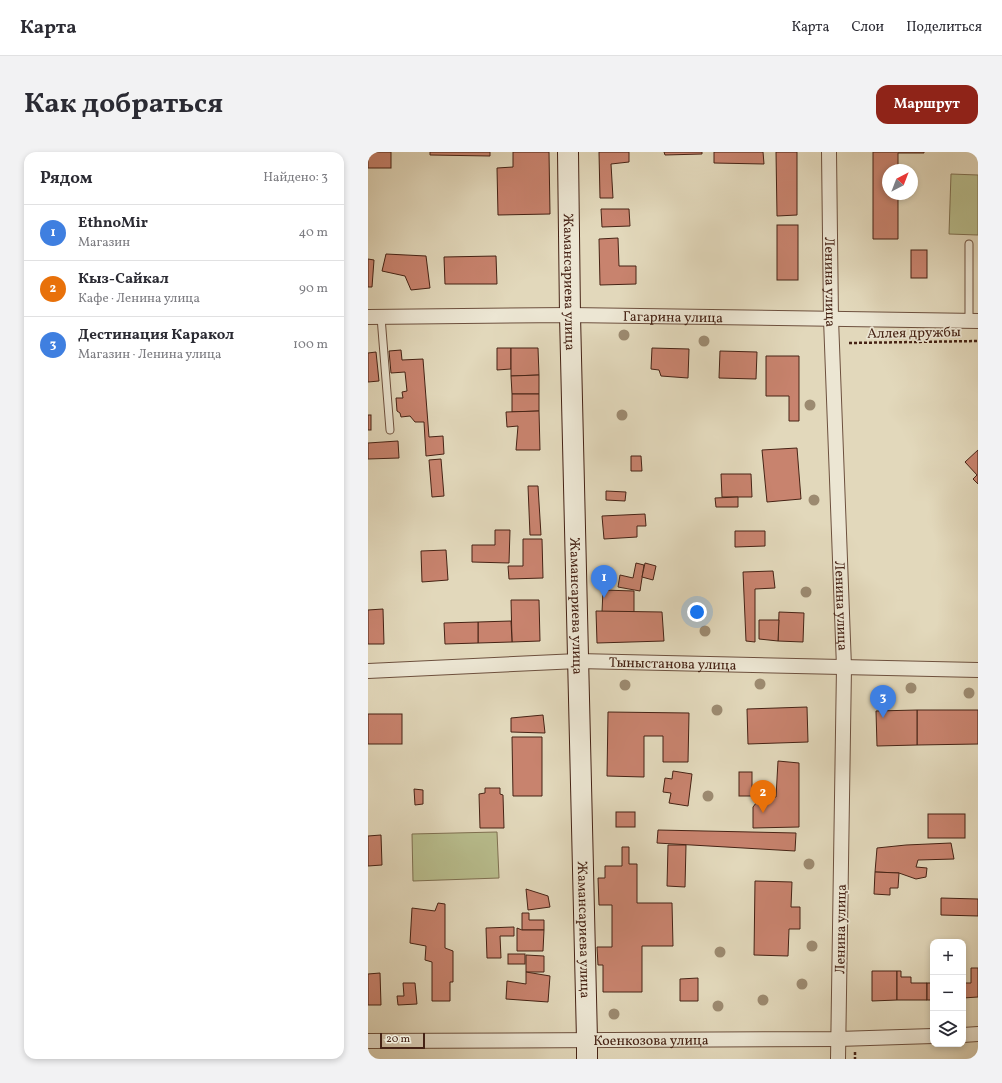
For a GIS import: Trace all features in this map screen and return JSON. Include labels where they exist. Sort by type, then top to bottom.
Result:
[{"type":"main road","name":"Жамансариева улица","points":[[568,152],[570,315],[587,1049]]},
{"type":"street","name":"Ленина улица","points":[[829,152],[831,319],[844,667],[838,1059]]},
{"type":"street","name":"Гагарина улица","points":[[375,317],[570,315],[974,321]]},
{"type":"street","name":"Тыныстанова улица","points":[[368,671],[578,661],[978,670]]},
{"type":"street","points":[[966,1035],[978,1034]]},
{"type":"street","name":"Коенкозова улица","points":[[368,1041],[587,1049],[930,1036]]},
{"type":"lane","points":[[969,244],[974,321]]},
{"type":"lane","points":[[375,317],[390,430]]},
{"type":"path","name":"Аллея дружбы","points":[[849,343],[978,341]]},
{"type":"green space","points":[[951,174],[978,175],[978,235],[949,234]]},
{"type":"green space","points":[[497,832],[499,878],[413,881],[412,834]]},
{"type":"building","points":[[368,152],[391,152],[391,168],[368,168]]},
{"type":"building","points":[[430,152],[490,152],[490,156],[430,155]]},
{"type":"building","points":[[513,152],[549,152],[550,214],[498,215],[497,168],[513,167]]},
{"type":"building","points":[[599,152],[629,152],[629,162],[611,164],[613,198],[600,198]]},
{"type":"building","points":[[664,152],[702,152],[702,154],[665,155]]},
{"type":"building","points":[[714,152],[763,152],[764,164],[714,163]]},
{"type":"building","points":[[776,152],[797,152],[797,215],[777,216]]},
{"type":"building","points":[[873,152],[924,152],[898,153],[898,164],[882,164],[882,200],[898,200],[898,239],[873,239]]},
{"type":"building","points":[[601,209],[629,209],[630,226],[602,227]]},
{"type":"building","points":[[777,225],[798,225],[798,280],[777,280]]},
{"type":"building","points":[[618,238],[619,266],[636,266],[636,284],[600,285],[599,239]]},
{"type":"building","points":[[911,250],[927,250],[927,278],[911,278]]},
{"type":"building","points":[[386,254],[426,256],[430,288],[411,290],[405,276],[382,271]]},
{"type":"building","points":[[496,256],[497,284],[445,284],[444,257]]},
{"type":"building","points":[[368,259],[374,260],[372,287],[368,287]]},
{"type":"building","points":[[497,348],[511,348],[511,369],[497,370]]},
{"type":"building","points":[[511,348],[538,348],[539,375],[511,376]]},
{"type":"building","points":[[652,348],[689,349],[688,378],[661,376],[659,370],[651,369]]},
{"type":"building","points":[[401,350],[402,360],[423,359],[429,437],[443,436],[444,454],[426,456],[424,422],[415,422],[410,416],[401,417],[400,413],[397,411],[396,398],[403,398],[402,392],[407,391],[405,372],[391,373],[389,351]]},
{"type":"building","points":[[720,351],[757,352],[756,379],[719,378]]},
{"type":"building","points":[[376,352],[379,381],[368,382],[368,353]]},
{"type":"building","points":[[766,356],[799,356],[799,421],[789,421],[789,396],[766,396]]},
{"type":"building","points":[[539,375],[539,394],[512,394],[511,376]]},
{"type":"building","points":[[512,394],[539,394],[539,411],[512,412]]},
{"type":"building","points":[[539,411],[540,450],[516,450],[518,426],[507,427],[506,412]]},
{"type":"building","points":[[368,415],[371,415],[371,430],[368,430]]},
{"type":"building","points":[[398,441],[399,458],[368,459],[368,443]]},
{"type":"building","points":[[797,448],[801,499],[767,502],[762,450]]},
{"type":"building","points":[[978,450],[978,484],[973,479],[977,475],[965,462]]},
{"type":"building","points":[[631,456],[641,456],[642,471],[631,471]]},
{"type":"building","points":[[441,459],[444,496],[432,497],[429,460]]},
{"type":"building","points":[[721,474],[751,474],[752,497],[722,497]]},
{"type":"building","points":[[528,486],[538,486],[541,535],[530,535]]},
{"type":"building","points":[[606,491],[626,492],[625,501],[606,500]]},
{"type":"building","points":[[738,497],[738,507],[716,507],[715,498]]},
{"type":"building","points":[[645,514],[646,526],[637,526],[637,537],[604,539],[602,516]]},
{"type":"building","points":[[495,530],[510,530],[509,563],[472,562],[472,545],[495,545]]},
{"type":"building","points":[[735,531],[765,531],[765,546],[735,547]]},
{"type":"building","points":[[523,539],[542,539],[543,578],[509,579],[508,566],[523,566]]},
{"type":"building","points":[[446,550],[448,580],[422,582],[421,551]]},
{"type":"building","points":[[636,563],[644,565],[640,591],[618,587],[620,575],[633,578]]},
{"type":"building","points":[[645,563],[656,566],[653,580],[642,577]]},
{"type":"building","points":[[773,571],[775,588],[755,589],[755,642],[746,641],[743,572]]},
{"type":"building","points":[[603,590],[634,591],[634,612],[602,612]]},
{"type":"building","points":[[511,600],[539,600],[540,641],[512,642]]},
{"type":"building","points":[[383,609],[384,644],[368,644],[368,610]]},
{"type":"building","points":[[596,611],[662,612],[664,641],[597,643]]},
{"type":"building","points":[[779,612],[804,613],[803,642],[778,641]]},
{"type":"building","points":[[759,620],[779,620],[778,641],[759,639]]},
{"type":"building","points":[[511,621],[512,642],[478,643],[478,622]]},
{"type":"building","points":[[478,622],[478,643],[445,644],[444,623]]},
{"type":"building","points":[[807,707],[808,742],[748,744],[747,709]]},
{"type":"building","points":[[917,710],[978,710],[978,744],[917,745]]},
{"type":"building","points":[[917,710],[917,745],[877,746],[876,711]]},
{"type":"building","points":[[608,712],[689,713],[688,762],[663,762],[663,736],[644,736],[644,777],[607,776]]},
{"type":"building","points":[[368,714],[402,714],[402,744],[368,744]]},
{"type":"building","points":[[543,715],[545,733],[511,732],[511,718]]},
{"type":"building","points":[[512,737],[542,737],[542,796],[513,796]]},
{"type":"building","points":[[778,761],[799,763],[799,827],[753,828],[753,807],[760,798],[776,797]]},
{"type":"building","points":[[673,771],[692,774],[688,806],[669,803],[671,793],[663,792],[665,778],[672,779]]},
{"type":"building","points":[[739,772],[752,772],[752,796],[739,796]]},
{"type":"building","points":[[485,788],[500,788],[500,794],[503,795],[504,828],[480,828],[479,794],[485,793]]},
{"type":"building","points":[[414,789],[423,790],[423,804],[415,805]]},
{"type":"building","points":[[616,812],[635,812],[635,827],[616,827]]},
{"type":"building","points":[[928,814],[965,814],[965,838],[928,838]]},
{"type":"building","points":[[658,830],[796,833],[795,851],[657,843]]},
{"type":"building","points":[[381,835],[382,865],[368,866],[368,836]]},
{"type":"building","points":[[951,843],[954,859],[918,860],[916,867],[927,868],[926,877],[916,879],[899,873],[875,872],[877,848]]},
{"type":"building","points":[[668,845],[686,845],[685,887],[667,886]]},
{"type":"building","points":[[622,847],[629,847],[629,864],[637,864],[637,903],[672,903],[673,946],[642,946],[642,992],[603,992],[603,965],[598,965],[597,947],[612,947],[612,905],[599,905],[598,878],[605,878],[605,866],[622,866]]},
{"type":"building","points":[[875,872],[899,873],[898,888],[890,888],[890,895],[874,894]]},
{"type":"building","points":[[755,881],[792,882],[791,907],[800,907],[800,929],[789,929],[788,956],[754,955]]},
{"type":"building","points":[[526,889],[548,896],[550,907],[528,910]]},
{"type":"building","points":[[941,898],[978,899],[978,916],[941,915]]},
{"type":"building","points":[[438,903],[445,904],[445,948],[453,951],[453,982],[450,982],[450,1001],[432,1001],[432,962],[425,960],[426,946],[410,943],[412,908],[435,911]]},
{"type":"building","points":[[522,913],[529,913],[529,920],[544,920],[544,930],[522,930]]},
{"type":"building","points":[[514,927],[514,936],[500,936],[501,958],[487,958],[486,928]]},
{"type":"building","points":[[517,928],[522,930],[544,930],[543,951],[517,951]]},
{"type":"building","points":[[508,954],[525,954],[525,964],[508,964]]},
{"type":"building","points":[[526,955],[544,956],[544,972],[526,972]]},
{"type":"building","points":[[971,968],[978,968],[978,997],[966,998],[966,983],[971,983]]},
{"type":"building","points":[[872,971],[897,971],[897,1000],[872,1001]]},
{"type":"building","points":[[897,971],[901,971],[901,977],[911,977],[911,983],[927,983],[927,1000],[897,1000]]},
{"type":"building","points":[[526,972],[550,976],[548,1002],[506,999],[507,981],[526,984]]},
{"type":"building","points":[[380,973],[381,1005],[368,1005],[368,974]]},
{"type":"building","points":[[698,978],[698,1001],[680,1001],[680,979]]},
{"type":"building","points":[[403,983],[415,983],[417,1004],[398,1005],[397,996],[404,996]]},
{"type":"building","points":[[927,983],[930,983],[930,1000],[927,1000]]},
{"type":"place","name":"EthnoMir","points":[[604,598]]},
{"type":"place","name":"Дестинация Каракол","points":[[883,718]]},
{"type":"place","name":"Кыз-Сайкал","points":[[763,813]]}]
